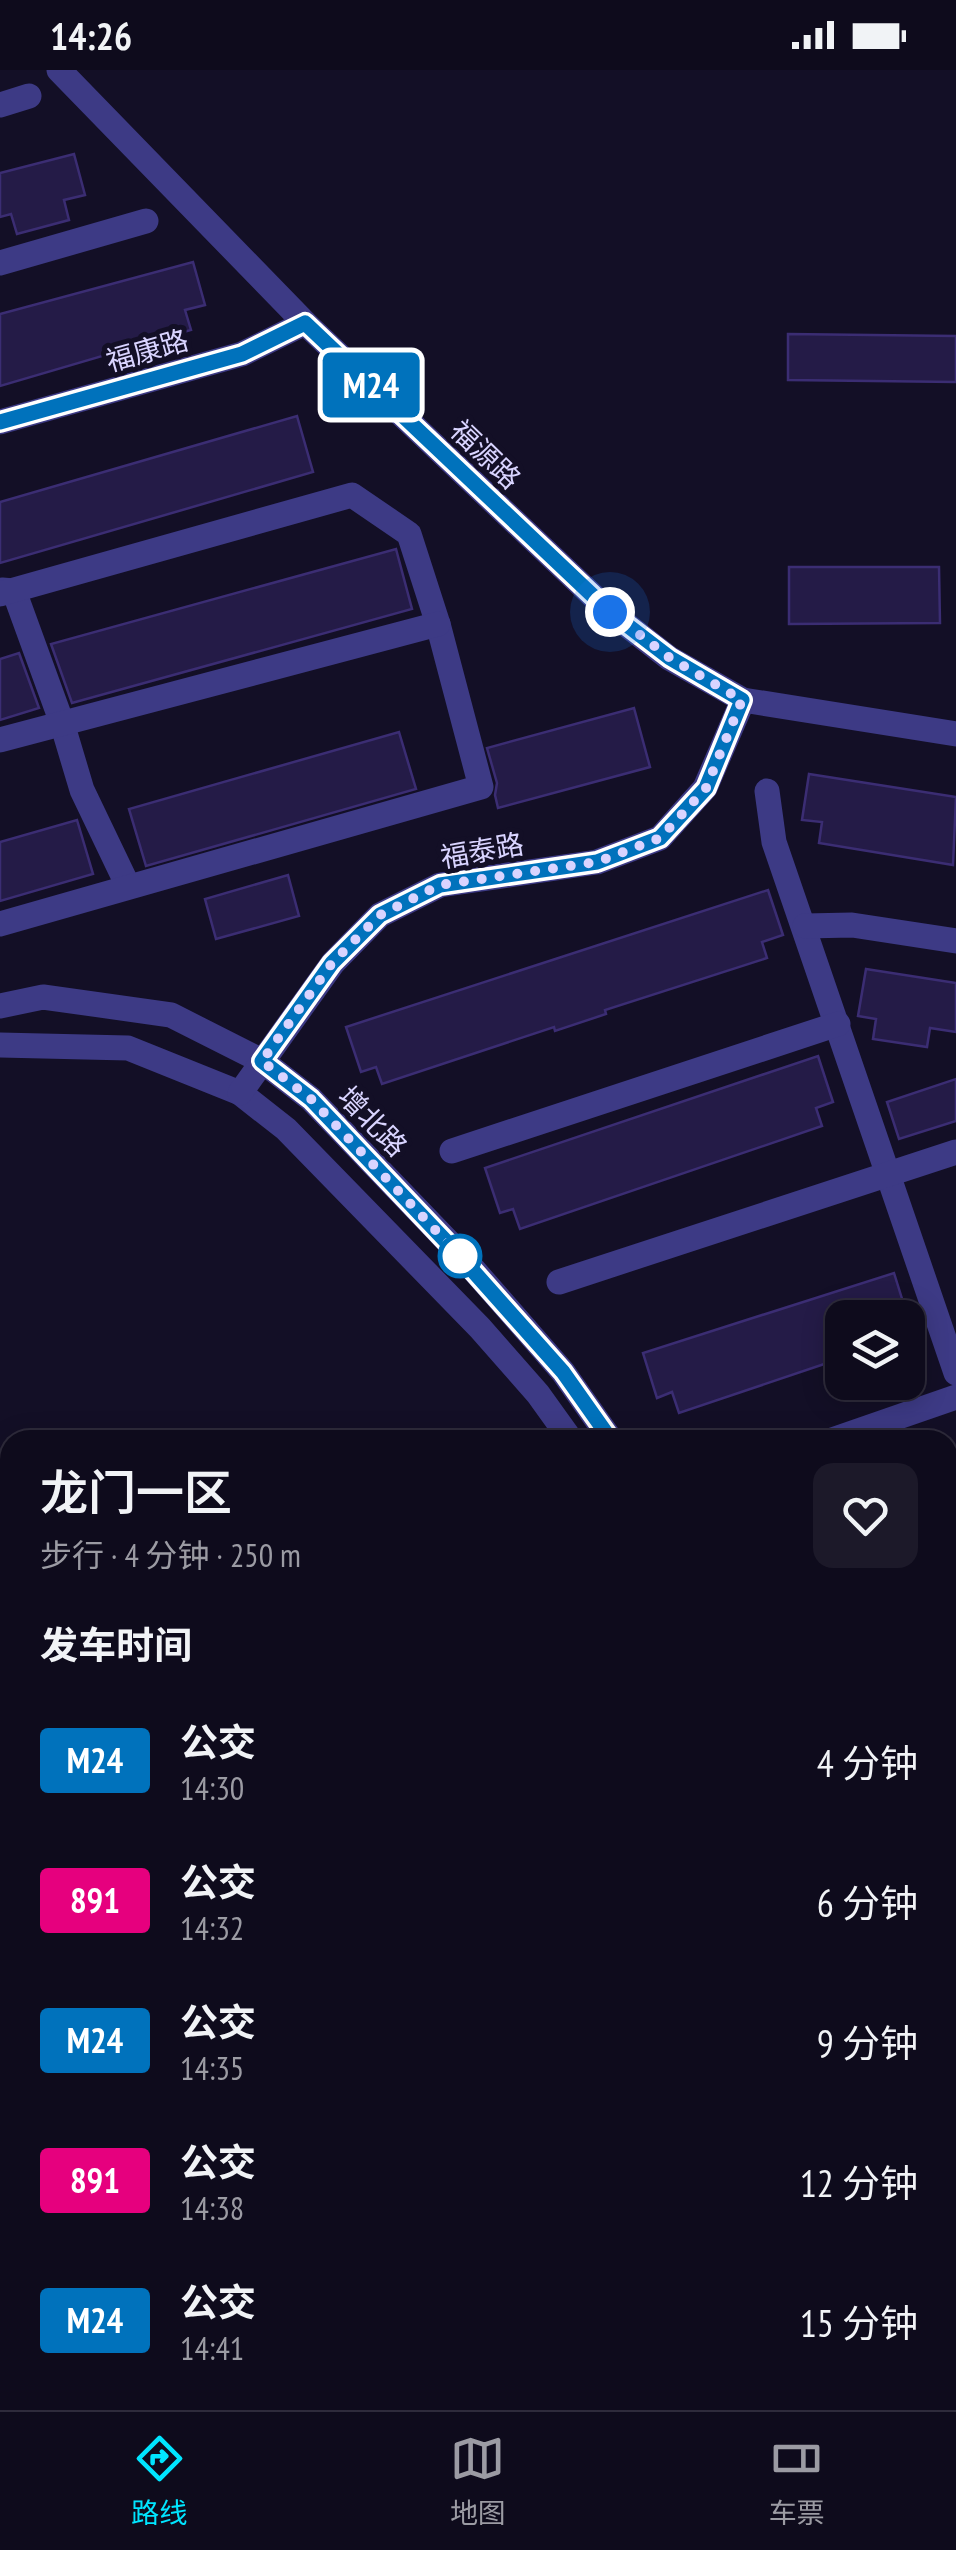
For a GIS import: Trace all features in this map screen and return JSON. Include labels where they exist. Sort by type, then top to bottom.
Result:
[{"type":"street","name":"福源路","points":[[59,70],[305,323],[610,612],[670,658],[742,700],[956,734]]},
{"type":"street","points":[[0,104],[29,96]]},
{"type":"street","points":[[0,263],[146,221]]},
{"type":"street","name":"福康路","points":[[0,422],[242,354],[305,323]]},
{"type":"street","points":[[0,924],[481,787],[438,624],[408,534],[352,495],[5,592],[62,723],[82,790],[128,886]]},
{"type":"street","points":[[0,740],[438,624]]},
{"type":"street","name":"福泰路","points":[[240,1093],[332,963],[380,915],[440,885],[597,862],[660,838],[706,788],[742,700]]},
{"type":"street","points":[[767,792],[774,842],[956,1373]]},
{"type":"street","points":[[805,926],[852,924],[956,941]]},
{"type":"street","name":"增北路","points":[[0,1006],[43,997],[171,1015],[262,1061],[311,1099],[458,1254],[563,1372],[604,1430]]},
{"type":"street","points":[[452,1151],[838,1024]]},
{"type":"street","points":[[0,1045],[12,1042],[128,1048],[240,1093],[286,1129],[480,1328],[564,1430]]},
{"type":"street","points":[[559,1282],[956,1152]]},
{"type":"street","points":[[861,1430],[956,1397]]},
{"type":"building","points":[[74,154],[85,195],[64,200],[69,220],[17,234],[11,214],[0,217],[0,173]]},
{"type":"building","points":[[193,262],[205,305],[185,310],[191,330],[0,386],[0,314]]},
{"type":"building","points":[[788,334],[956,336],[956,382],[788,380]]},
{"type":"building","points":[[297,416],[313,472],[0,563],[0,502]]},
{"type":"building","points":[[396,549],[412,609],[72,703],[51,644]]},
{"type":"building","points":[[789,567],[939,567],[940,623],[789,624]]},
{"type":"building","points":[[19,653],[39,708],[0,720],[0,659]]},
{"type":"building","points":[[634,708],[650,767],[498,808],[497,783],[487,748]]},
{"type":"building","points":[[399,732],[416,789],[146,866],[129,809]]},
{"type":"building","points":[[809,774],[956,797],[953,865],[819,843],[822,822],[802,820]]},
{"type":"building","points":[[77,820],[93,874],[0,901],[0,842]]},
{"type":"building","points":[[288,875],[299,916],[216,939],[205,899]]},
{"type":"building","points":[[768,890],[783,935],[762,942],[767,958],[605,1010],[606,1014],[555,1031],[554,1027],[382,1084],[376,1067],[361,1072],[346,1027]]},
{"type":"building","points":[[866,969],[956,983],[956,1032],[930,1028],[927,1047],[873,1039],[876,1019],[858,1016]]},
{"type":"building","points":[[818,1056],[833,1102],[816,1108],[822,1126],[520,1229],[513,1209],[500,1213],[485,1168]]},
{"type":"building","points":[[956,1079],[956,1121],[899,1139],[887,1102]]},
{"type":"building","points":[[894,1273],[902,1300],[825,1300],[825,1364],[679,1413],[672,1392],[657,1398],[643,1353]]},
{"type":"bus line","name":"M24","points":[[0,422],[242,354],[305,323],[610,612],[670,658],[742,700],[706,788],[660,838],[597,862],[440,885],[380,915],[332,963],[262,1061],[311,1099],[458,1254],[563,1372],[604,1430]]},
{"type":"route","points":[[460,1256],[311,1099],[262,1061],[332,963],[380,915],[440,885],[597,862],[660,838],[706,788],[742,700],[670,658],[610,612]]}]
